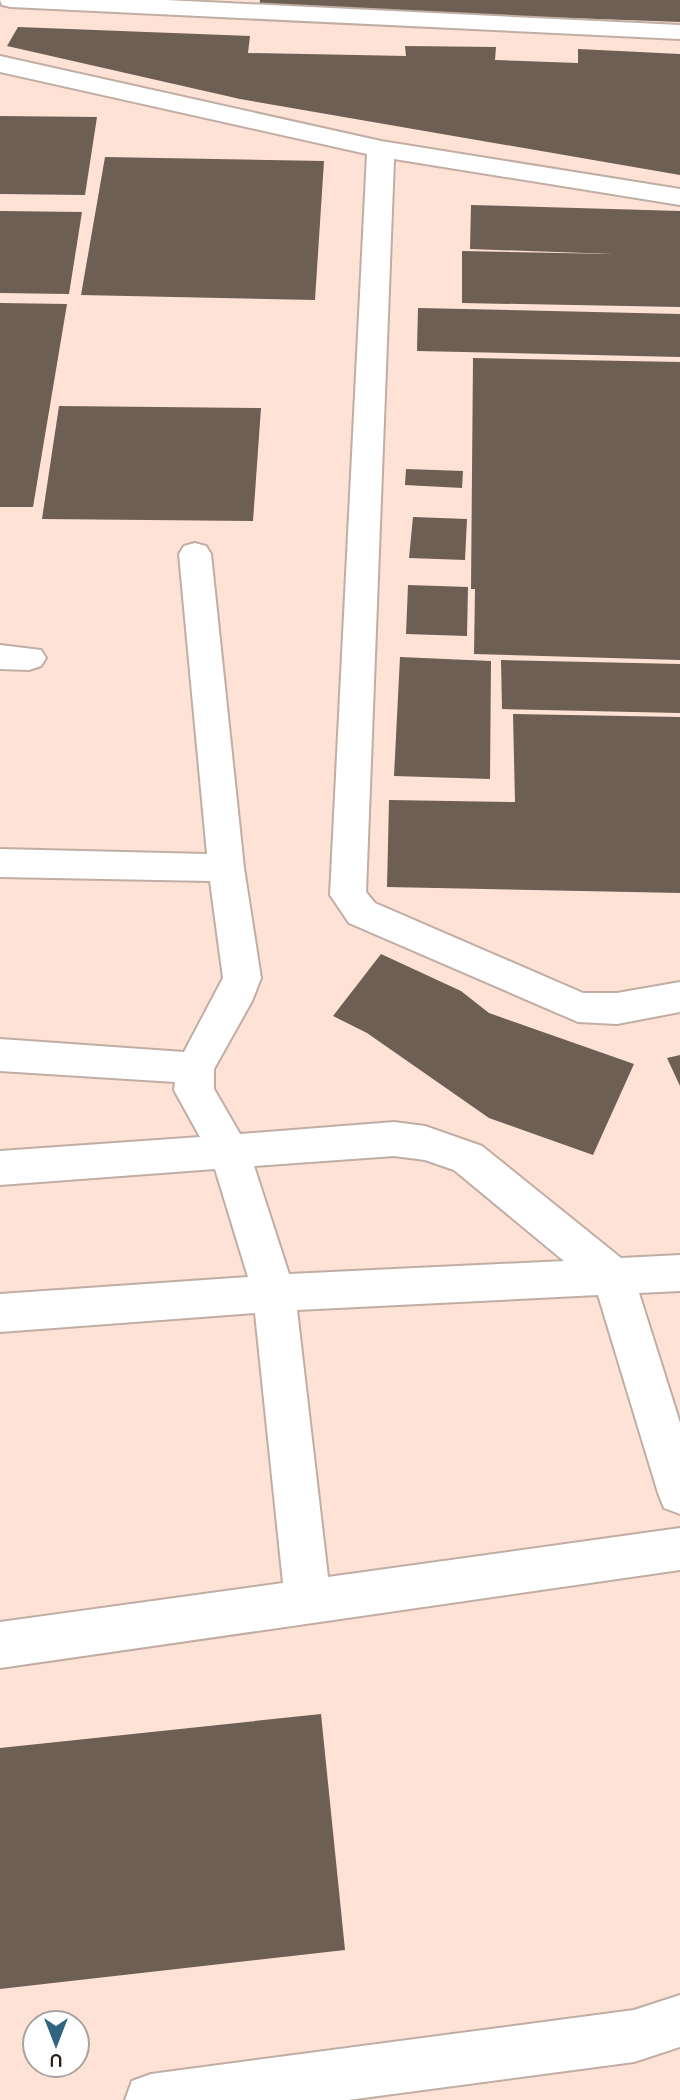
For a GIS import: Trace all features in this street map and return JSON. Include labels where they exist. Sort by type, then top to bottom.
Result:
[{"type":"lane","points":[[11,0],[680,32]]},
{"type":"lane","points":[[0,64],[381,149],[680,197]]},
{"type":"lane","points":[[381,149],[348,895],[362,913],[578,1007],[614,1009],[680,997]]},
{"type":"lane","points":[[195,554],[226,868],[241,955],[242,978],[233,1001],[195,1068],[194,1090],[229,1151],[274,1293],[309,1602]]},
{"type":"lane","points":[[0,863],[226,868]]},
{"type":"lane","points":[[0,1055],[195,1068]]},
{"type":"lane","points":[[0,1168],[394,1139],[425,1143],[468,1158],[612,1276],[680,1493]]},
{"type":"lane","points":[[0,1313],[274,1293],[680,1273]]},
{"type":"lane","points":[[0,1645],[680,1549]]},
{"type":"lane","points":[[151,2100],[634,2036],[680,2021]]},
{"type":"shaded area","points":[[0,0],[680,0],[680,2100],[0,2100]]},
{"type":"building","points":[[260,0],[680,0],[680,22],[259,7]]},
{"type":"building","points":[[18,27],[250,36],[248,53],[406,56],[405,46],[496,47],[495,60],[578,63],[578,49],[680,54],[680,175],[240,99],[7,46]]},
{"type":"building","points":[[0,116],[97,117],[85,195],[0,194]]},
{"type":"building","points":[[105,157],[324,161],[315,300],[81,295]]},
{"type":"building","points":[[471,205],[680,211],[680,307],[462,303],[462,251],[613,254],[470,249]]},
{"type":"building","points":[[0,211],[82,212],[69,294],[0,293]]},
{"type":"building","points":[[0,303],[67,304],[33,507],[0,507]]},
{"type":"building","points":[[418,308],[680,314],[680,357],[417,351]]},
{"type":"building","points":[[473,358],[680,362],[680,660],[474,654],[475,589],[471,589]]},
{"type":"building","points":[[59,406],[261,408],[253,521],[42,519]]},
{"type":"building","points":[[406,469],[463,471],[462,488],[405,485]]},
{"type":"building","points":[[413,517],[467,519],[465,560],[409,558]]},
{"type":"building","points":[[408,585],[468,587],[467,636],[406,634]]},
{"type":"building","points":[[400,657],[491,661],[490,779],[394,776]]},
{"type":"building","points":[[501,660],[680,664],[680,713],[502,709]]},
{"type":"building","points":[[513,714],[680,717],[680,893],[387,887],[389,800],[515,802]]},
{"type":"building","points":[[381,954],[461,991],[489,1013],[634,1064],[593,1155],[489,1118],[367,1033],[333,1016]]},
{"type":"building","points":[[680,1055],[680,1086],[667,1058]]},
{"type":"building","points":[[321,1714],[345,1950],[0,1989],[0,1748]]}]
